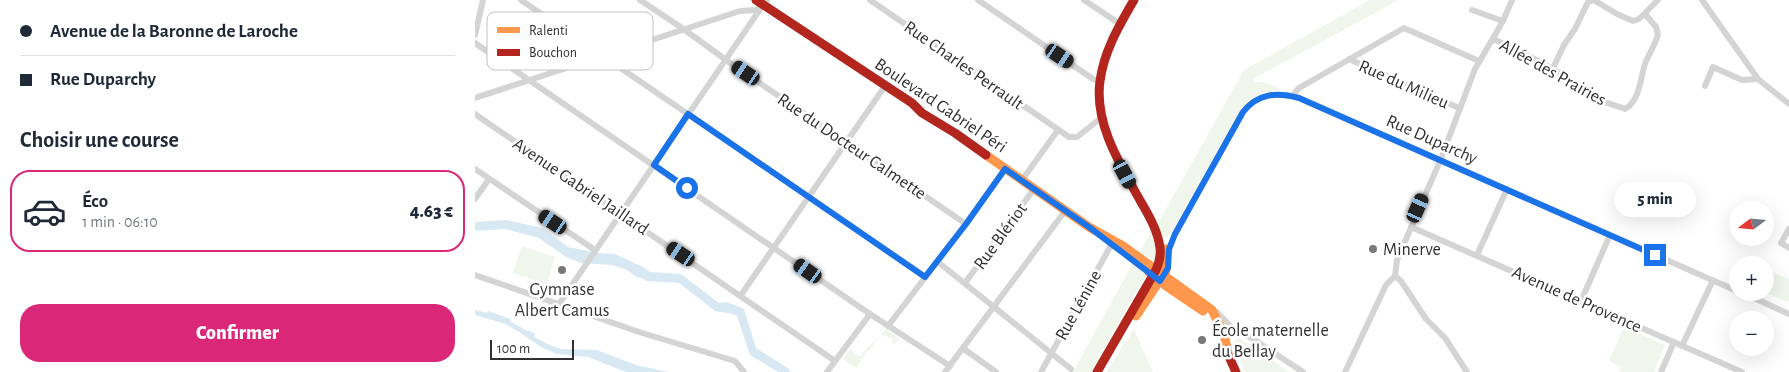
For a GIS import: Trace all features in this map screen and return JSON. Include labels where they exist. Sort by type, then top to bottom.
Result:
[{"type":"main road","points":[[1134,0],[1120,24],[1105,57],[1099,82],[1101,118],[1118,160],[1163,246],[1167,262]]},
{"type":"main road","name":"Boulevard Gabriel Péri","points":[[763,1],[823,45],[912,103],[922,113],[979,149],[1158,275]]},
{"type":"main road","points":[[1102,372],[1158,275],[1163,246]]},
{"type":"main road","name":"Rue Duparchy","points":[[1158,275],[1168,268],[1167,262]]},
{"type":"main road","points":[[1158,275],[1211,310],[1224,330],[1228,353],[1236,372]]},
{"type":"main road","points":[[1158,275],[1206,313],[1224,330]]},
{"type":"main road","points":[[1097,372],[1158,275]]},
{"type":"street","points":[[475,35],[483,0]]},
{"type":"street","points":[[521,0],[539,12]]},
{"type":"street","name":"Rue du Docteur Calmette","points":[[640,0],[966,224]]},
{"type":"street","name":"Rue Charles Perrault","points":[[870,0],[1058,130]]},
{"type":"street","points":[[978,0],[1099,82]]},
{"type":"street","points":[[1084,0],[1120,24]]},
{"type":"street","points":[[1345,372],[1386,285],[1395,276],[1397,260],[1440,161],[1479,60],[1503,21],[1512,0]]},
{"type":"street","points":[[1553,68],[1588,2],[1594,0],[1633,21],[1645,14],[1658,0]]},
{"type":"street","points":[[1702,0],[1758,79],[1789,104]]},
{"type":"street","points":[[653,40],[740,11],[756,10],[763,1]]},
{"type":"street","points":[[559,304],[726,60],[763,1]]},
{"type":"street","points":[[1472,10],[1503,21]]},
{"type":"street","name":"Allée des Prairies","points":[[1493,39],[1524,52],[1533,60],[1553,68],[1592,96],[1625,109],[1634,100],[1645,64],[1658,35],[1655,27],[1645,14]]},
{"type":"street","points":[[1292,96],[1299,88],[1405,28],[1479,60]]},
{"type":"street","points":[[475,43],[487,51]]},
{"type":"street","name":"Rue du Milieu","points":[[1349,59],[1459,108]]},
{"type":"street","points":[[1705,86],[1713,67],[1742,80],[1758,79]]},
{"type":"street","points":[[515,70],[870,314],[950,366]]},
{"type":"street","points":[[475,98],[561,70]]},
{"type":"street","points":[[625,70],[925,277]]},
{"type":"street","points":[[741,295],[885,86]]},
{"type":"street","name":"Rue Duparchy","points":[[1167,262],[1169,249],[1175,234],[1245,109],[1254,101],[1266,95],[1277,93],[1292,96],[1729,287]]},
{"type":"street","name":"Avenue Gabriel Jaillard","points":[[475,114],[835,361]]},
{"type":"street","points":[[1022,180],[1058,130],[1073,138],[1077,137],[1101,118]]},
{"type":"street","points":[[888,326],[938,262],[1005,169]]},
{"type":"street","points":[[475,170],[595,251]]},
{"type":"street","points":[[475,199],[489,179]]},
{"type":"street","name":"Rue Blériot","points":[[965,283],[1034,189]]},
{"type":"street","points":[[1477,255],[1507,189]]},
{"type":"street","points":[[945,372],[1065,211]]},
{"type":"street","name":"Avenue de Provence","points":[[1411,228],[1477,255],[1742,372]]},
{"type":"street","points":[[1789,229],[1781,243],[1789,248]]},
{"type":"street","name":"Rue Duparchy","points":[[1163,246],[1175,234]]},
{"type":"street","points":[[1581,301],[1610,235]]},
{"type":"street","name":"Rue Lénine","points":[[1041,372],[1110,247],[1116,244]]},
{"type":"street","points":[[938,262],[1071,369]]},
{"type":"street","points":[[475,275],[639,332],[735,361],[744,372]]},
{"type":"street","points":[[1395,276],[1401,281],[1431,325],[1445,338],[1467,372]]},
{"type":"street","points":[[1683,346],[1713,280]]},
{"type":"street","points":[[1761,301],[1789,314]]},
{"type":"street","points":[[829,371],[870,314]]},
{"type":"street","points":[[1224,330],[1253,338],[1303,372]]},
{"type":"street","points":[[1661,372],[1674,342]]},
{"type":"street","points":[[964,349],[996,372]]},
{"type":"shaded area","points":[[1370,0],[1399,0],[1253,79],[1256,82],[1264,82],[1278,88],[1278,90],[1258,96],[1241,110],[1170,235],[1167,238],[1162,236],[1157,225],[1244,70]]},
{"type":"shaded area","points":[[1151,232],[1156,251],[1152,262],[1139,253]]},
{"type":"shaded area","points":[[522,246],[555,257],[547,284],[513,273]]},
{"type":"shaded area","points":[[1133,263],[1146,274],[1091,372],[1073,372]]},
{"type":"shaded area","points":[[1774,273],[1789,279],[1789,303],[1774,296]]},
{"type":"shaded area","points":[[1624,327],[1665,345],[1654,372],[1619,372],[1621,367],[1609,361]]},
{"type":"shaded area","points":[[886,329],[899,339],[894,345],[891,342],[893,339],[881,334]]},
{"type":"shaded area","points":[[1134,330],[1153,372],[1107,372],[1121,348]]},
{"type":"shaded area","points":[[881,334],[869,351],[867,350],[857,368],[843,359],[850,349],[862,357],[863,352]]},
{"type":"shaded area","points":[[1239,338],[1289,372],[1245,372],[1232,344]]},
{"type":"water","points":[[506,220],[543,228],[568,247],[598,253],[615,254],[650,272],[681,274],[719,303],[727,302],[744,309],[756,348],[788,368],[791,372],[778,372],[750,355],[737,316],[715,311],[679,283],[647,281],[640,277],[638,278],[627,270],[612,265],[581,263],[566,257],[539,238],[505,229],[475,231],[475,222]]},
{"type":"water","points":[[475,310],[487,313],[488,311],[511,319],[510,321],[535,334],[534,337],[552,346],[562,349],[597,350],[636,365],[668,372],[626,372],[588,357],[557,354],[541,347],[505,324],[475,315]]},
{"type":"traffic: slow","points":[[986,155],[1089,227],[1123,246],[1212,310],[1224,334],[1228,353]]},
{"type":"traffic: slow","points":[[1136,316],[1166,271],[1166,249]]},
{"type":"traffic: slow","points":[[1149,272],[1203,311]]},
{"type":"traffic: jam","points":[[756,0],[912,103],[922,113],[986,155]]},
{"type":"traffic: jam","points":[[1097,372],[1156,270],[1160,257],[1159,242],[1153,224],[1125,174],[1105,129],[1099,97],[1100,81],[1105,59],[1118,29],[1134,0]]},
{"type":"traffic: jam","points":[[1226,350],[1236,372]]},
{"type":"place","name":"Minerve","points":[[1373,249]]},
{"type":"place","name":"Gymnase Albert Camus","points":[[562,270]]},
{"type":"place","name":"École maternelle du Bellay","points":[[1202,340]]},
{"type":"route","points":[[687,188],[654,165],[688,114],[925,277],[1005,169],[1135,260],[1160,281],[1168,268],[1169,249],[1175,234],[1243,112],[1258,99],[1277,93],[1299,98],[1655,255]]}]
